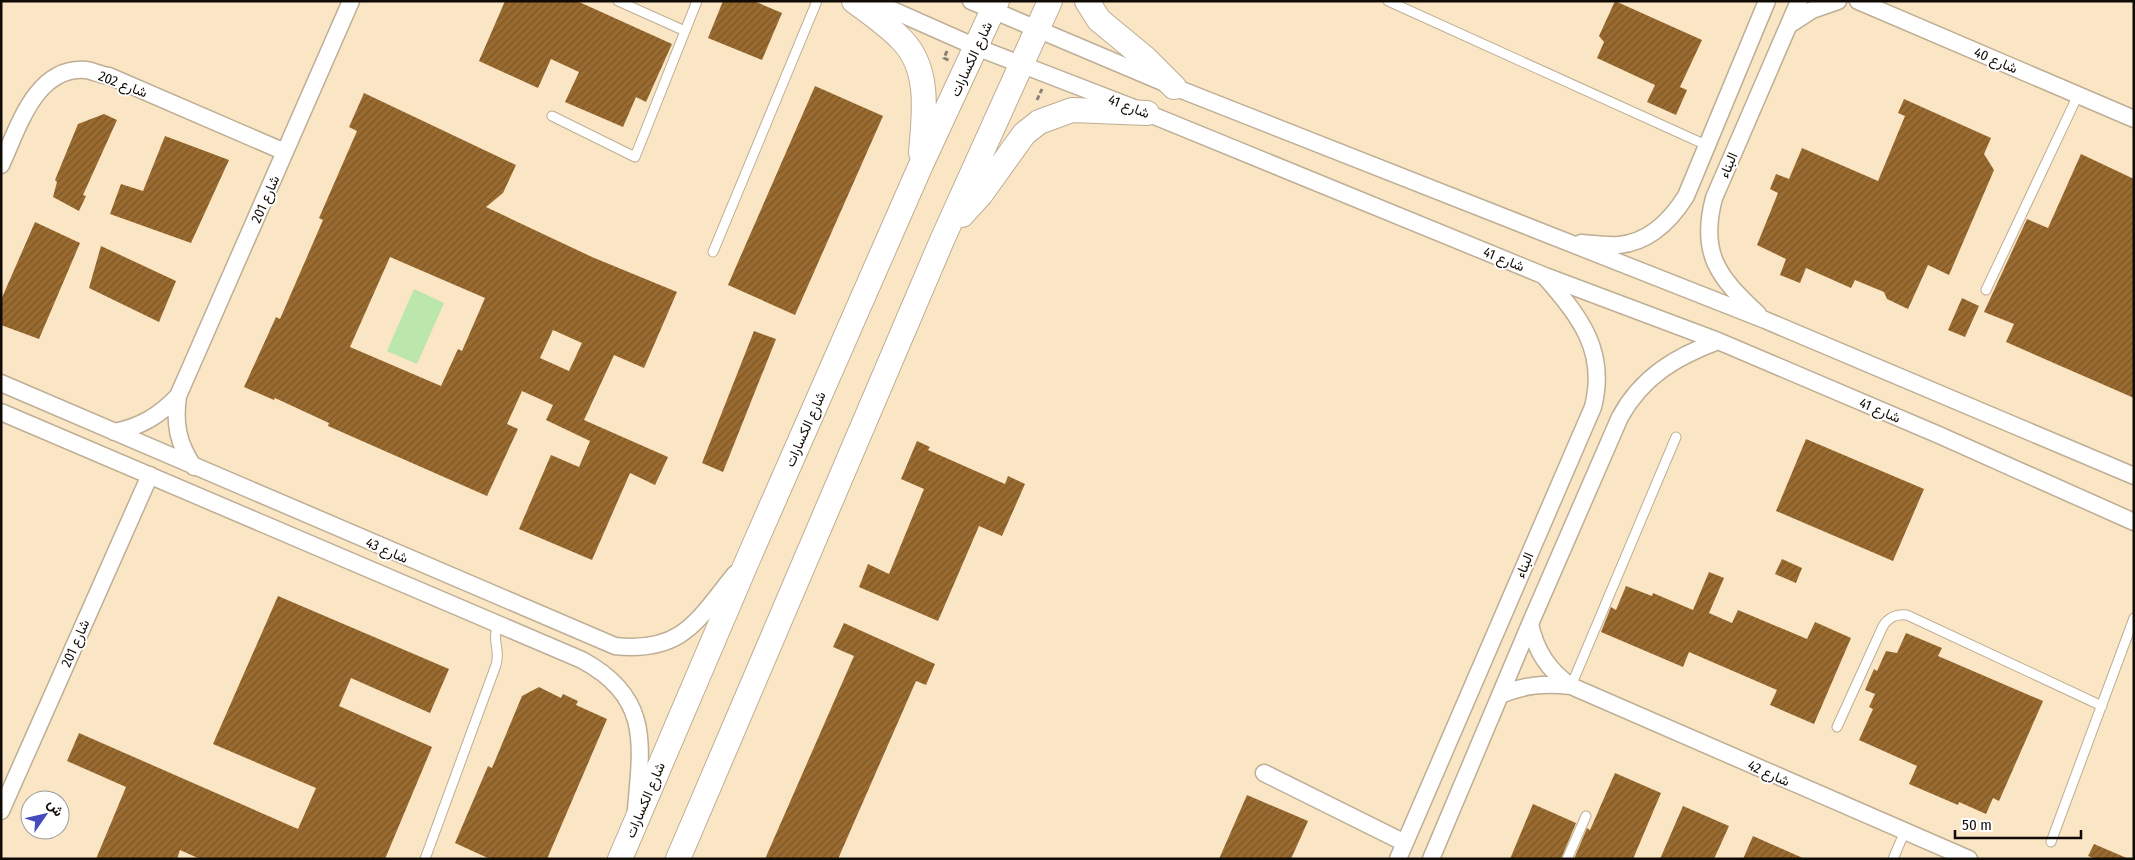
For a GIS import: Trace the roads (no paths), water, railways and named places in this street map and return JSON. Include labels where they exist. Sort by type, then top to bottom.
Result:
[{"type":"street","name":"شارع 201","points":[[114,432],[142,424],[168,407],[178,396],[351,1]]},
{"type":"street","points":[[854,1],[887,25],[904,41],[916,61],[923,80],[925,102],[920,167]]},
{"type":"street","name":"شارع 41","points":[[872,1],[976,47],[1147,113],[1545,276],[1718,341],[1939,435],[2134,522]]},
{"type":"street","points":[[971,1],[995,6],[1037,29],[1174,87],[1765,320],[2134,476]]},
{"type":"street","points":[[678,859],[943,238],[1050,1]]},
{"type":"street","points":[[1087,1],[1099,20],[1144,58],[1174,87]]},
{"type":"street","name":"البناء","points":[[1568,243],[1620,244],[1647,236],[1674,214],[1686,196],[1767,1]]},
{"type":"street","name":"البناء","points":[[1765,320],[1732,290],[1723,279],[1712,253],[1708,226],[1714,198],[1799,1]]},
{"type":"street","points":[[1789,25],[1812,10],[1838,1]]},
{"type":"street","name":"شارع 40","points":[[1858,1],[2134,119]]},
{"type":"street","name":"شارع الكسارات","points":[[620,859],[749,557],[920,167],[995,6]]},
{"type":"street","name":"شارع 202","points":[[1,165],[28,106],[41,86],[62,74],[85,70],[108,76],[285,152]]},
{"type":"street","points":[[943,238],[980,194],[1024,134],[1039,122],[1072,110],[1147,113]]},
{"type":"street","name":"البناء","points":[[1398,859],[1589,416],[1597,390],[1595,360],[1586,330],[1569,304],[1545,276]]},
{"type":"street","name":"البناء","points":[[1431,859],[1530,624],[1627,404],[1658,370],[1684,354],[1718,341]]},
{"type":"street","name":"شارع 43","points":[[1,382],[194,467],[614,646],[636,648],[657,645],[677,637],[694,625],[749,557]]},
{"type":"street","name":"شارع 201","points":[[178,396],[176,426],[179,441],[194,467]]},
{"type":"street","name":"شارع 43","points":[[1,412],[600,669],[615,682],[627,698],[635,716],[640,735],[641,755],[634,825]]},
{"type":"street","name":"شارع 201","points":[[1,812],[150,475]]},
{"type":"street","name":"شارع 42","points":[[1530,624],[1539,653],[1558,677],[1571,686],[1969,859]]},
{"type":"street","name":"شارع 42","points":[[1500,695],[1527,686],[1556,684],[1571,686]]},
{"type":"street","points":[[1264,773],[1405,843]]},
{"type":"lane","points":[[618,1],[685,31]]},
{"type":"lane","points":[[552,116],[635,157],[698,1]]},
{"type":"lane","points":[[713,252],[817,1]]},
{"type":"lane","points":[[1388,1],[1706,145]]},
{"type":"lane","points":[[1986,290],[2078,95]]},
{"type":"lane","points":[[1571,686],[1676,437]]},
{"type":"lane","points":[[1837,727],[1883,626],[1887,620],[1900,615],[1907,615],[2102,706]]},
{"type":"lane","points":[[2051,842],[2134,618]]},
{"type":"lane","points":[[425,859],[496,665],[498,652],[494,636],[498,624]]},
{"type":"lane","points":[[1567,859],[1586,816]]},
{"type":"lane","points":[[1893,859],[1905,831]]}]
